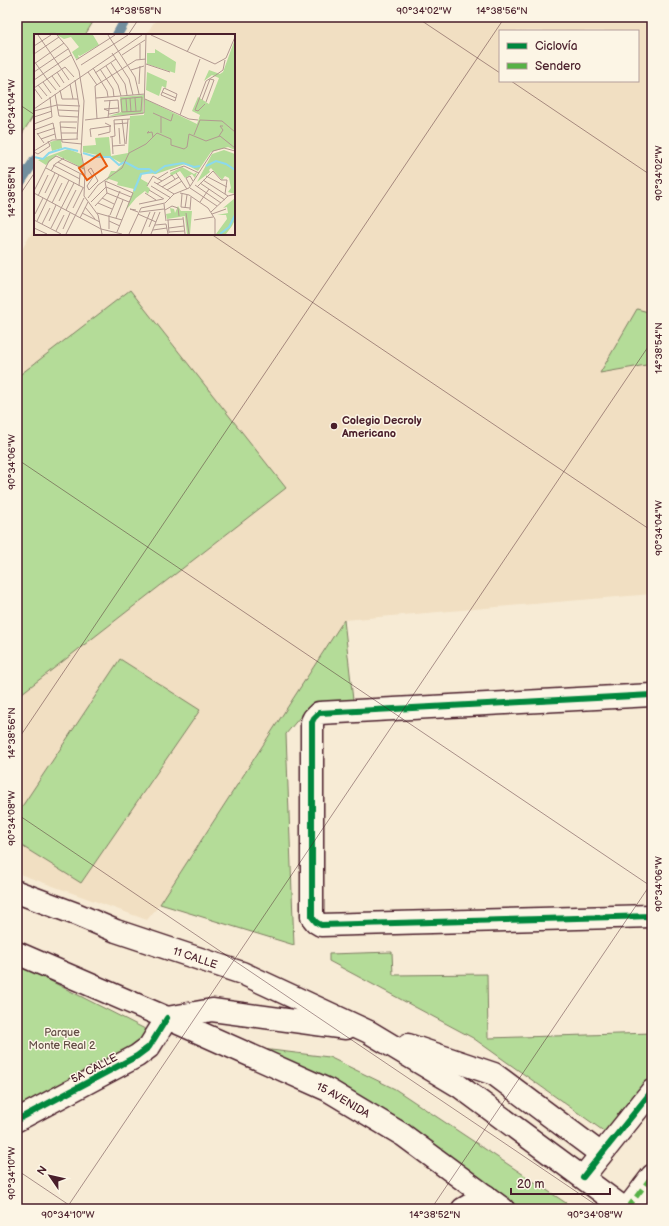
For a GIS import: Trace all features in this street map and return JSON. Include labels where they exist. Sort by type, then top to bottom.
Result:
[{"type":"main road","points":[[652,695],[319,713],[312,722],[312,917],[321,924],[652,916]]},
{"type":"main road","name":"11 CALLE","points":[[17,892],[116,931],[242,973],[370,1032]]},
{"type":"main road","points":[[17,953],[167,1018],[212,1010],[370,1032],[494,1074],[602,1154]]},
{"type":"main road","name":"5A CALLE","points":[[17,1120],[137,1056],[149,1048],[167,1018]]},
{"type":"main road","name":"15 AVENIDA","points":[[167,1018],[328,1090],[404,1135],[503,1209]]},
{"type":"main road","points":[[370,1032],[459,1086],[626,1209],[649,1185]]},
{"type":"main road","points":[[583,1177],[652,1091]]},
{"type":"main road","points":[[463,1209],[486,1196]]},
{"type":"shaded area","name":"Colegio Decroly Americano","points":[[157,17],[652,17],[652,594],[344,620],[160,904],[147,920],[17,873],[17,258],[34,229],[34,235],[235,235],[235,34],[147,34]]},
{"type":"green space","points":[[17,17],[96,17],[86,34],[34,34],[34,115],[17,142]]},
{"type":"green space","points":[[130,290],[286,488],[17,697],[17,377]]},
{"type":"green space","points":[[637,309],[652,313],[652,364],[600,373]]},
{"type":"green space","points":[[344,620],[353,700],[309,706],[286,734],[294,945],[160,904]]},
{"type":"green space","points":[[120,659],[200,710],[81,883],[17,843],[17,814]]},
{"type":"green space","points":[[392,952],[393,975],[487,974],[488,1038],[652,1033],[652,1098],[619,1142],[473,1038],[329,961],[329,954]]},
{"type":"green space","name":"Parque Monte Real 2","points":[[17,964],[147,1030],[161,1037],[17,1114]]},
{"type":"green space","points":[[254,1048],[329,1057],[395,1089],[575,1209],[522,1209],[403,1121]]},
{"type":"waterway","points":[[118,34],[127,17]]},
{"type":"waterway","points":[[17,187],[34,162]]},
{"type":"marked path","points":[[627,1209],[652,1176]]},
{"type":"cycle path","points":[[652,695],[319,713],[312,722],[312,917],[321,925],[652,916]]},
{"type":"cycle path","points":[[17,1120],[137,1056],[149,1047],[167,1018]]},
{"type":"cycle path","points":[[583,1177],[652,1091]]},
{"type":"place","name":"Colegio Decroly Americano","points":[[334,426]]}]
